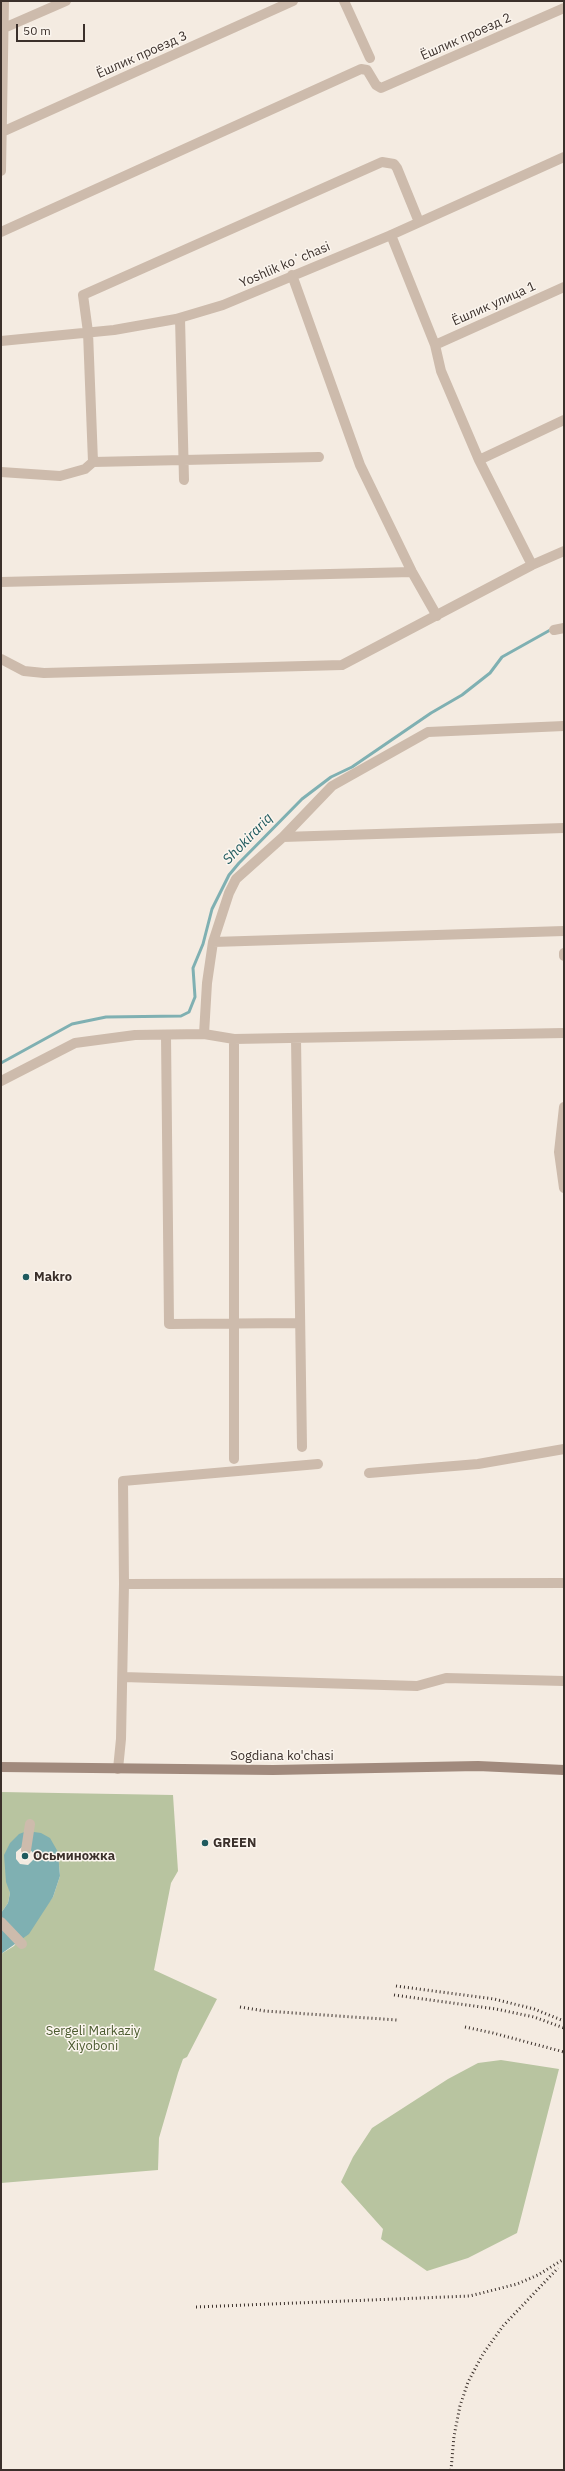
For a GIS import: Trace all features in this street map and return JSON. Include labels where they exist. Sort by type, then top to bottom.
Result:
[{"type":"street","points":[[1,171],[4,1]]},
{"type":"street","points":[[4,28],[66,1]]},
{"type":"street","name":"Ёшлик проезд 3","points":[[2,132],[293,1]]},
{"type":"street","points":[[344,1],[370,58]]},
{"type":"street","name":"Ёшлик проезд 2","points":[[1,232],[361,69],[367,70],[379,88],[564,8]]},
{"type":"street","name":"Yoshlik koʻchasi","points":[[1,341],[114,330],[180,318],[237,300],[292,275],[391,235],[564,157]]},
{"type":"street","points":[[93,462],[88,332],[83,295],[382,162],[394,164],[397,168],[419,222]]},
{"type":"street","points":[[391,235],[435,345],[441,371],[479,460],[532,565]]},
{"type":"street","points":[[292,275],[360,465],[412,572],[437,616]]},
{"type":"street","name":"Ёшлик улица 1","points":[[435,345],[564,287]]},
{"type":"street","points":[[180,318],[184,480]]},
{"type":"street","points":[[479,460],[564,420]]},
{"type":"street","points":[[1,472],[60,476],[79,471],[93,462],[319,457]]},
{"type":"street","points":[[1,659],[24,671],[44,673],[342,665],[532,565],[564,551]]},
{"type":"street","points":[[1,582],[412,572]]},
{"type":"street","points":[[204,1034],[207,983],[213,942],[223,906],[236,879],[284,837],[332,786],[428,732],[564,726]]},
{"type":"street","points":[[284,837],[564,828]]},
{"type":"street","points":[[213,942],[564,931]]},
{"type":"street","points":[[1,1080],[75,1043],[136,1035],[204,1034],[234,1039],[564,1033]]},
{"type":"street","points":[[166,1035],[169,1324],[300,1323]]},
{"type":"street","points":[[296,1038],[302,1447]]},
{"type":"street","points":[[234,1039],[232,1324],[234,1459]]},
{"type":"street","points":[[564,1106],[560,1152],[564,1188]]},
{"type":"street","points":[[370,1473],[478,1464],[564,1449]]},
{"type":"street","points":[[118,1769],[123,1677],[123,1481],[318,1464]]},
{"type":"street","points":[[124,1584],[564,1582]]},
{"type":"street","points":[[123,1677],[417,1686],[446,1678],[564,1682]]},
{"type":"street","name":"Sogdiana ko'chasi","points":[[1,1767],[273,1770],[478,1766],[564,1770]]},
{"type":"street","points":[[26,1850],[30,1824]]},
{"type":"street","points":[[1,1922],[22,1944]]},
{"type":"green space","name":"Sergeli Markaziy Xiyoboni","points":[[1,1792],[173,1795],[178,1871],[171,1883],[154,1970],[217,1999],[187,2057],[183,2059],[178,2073],[159,2138],[158,2170],[1,2183],[1,1954],[14,1946],[53,1897],[60,1876],[58,1852],[27,1831],[5,1866],[10,1893],[8,1903],[1,1913]]},
{"type":"green space","points":[[501,2060],[559,2069],[517,2233],[468,2258],[427,2271],[381,2239],[383,2229],[341,2182],[353,2157],[372,2128],[448,2079],[478,2063]]},
{"type":"water","points":[[27,1831],[41,1833],[50,1838],[58,1852],[60,1876],[53,1897],[29,1934],[1,1954],[1,1913],[8,1903],[10,1893],[6,1882],[4,1855],[10,1843],[19,1834]],"holes":[[[22,1847],[29,1848],[33,1853],[33,1860],[28,1865],[20,1864],[16,1859],[16,1852]]]},
{"type":"waterway","name":"Shokirariq","points":[[1,1063],[72,1024],[106,1017],[181,1016],[189,1012],[195,997],[193,968],[203,944],[212,909],[229,875],[239,863],[302,799],[331,777],[352,767],[431,713],[462,695],[490,673],[502,657],[552,629]]},
{"type":"railway","points":[[396,1986],[494,1999],[534,2009],[564,2021]]},
{"type":"railway","points":[[394,1995],[496,2009],[534,2017],[564,2028]]},
{"type":"railway","points":[[240,2007],[265,2011],[397,2020]]},
{"type":"railway","points":[[465,2027],[564,2052]]},
{"type":"railway","points":[[196,2307],[470,2296],[517,2284],[538,2275],[564,2259]]},
{"type":"railway","points":[[451,2470],[454,2436],[460,2406],[468,2382],[483,2354],[503,2326],[558,2268]]},
{"type":"place","name":"Makro","points":[[26,1277]]},
{"type":"place","name":"GREEN","points":[[205,1843]]},
{"type":"place","name":"Осьминожка","points":[[25,1856]]}]
